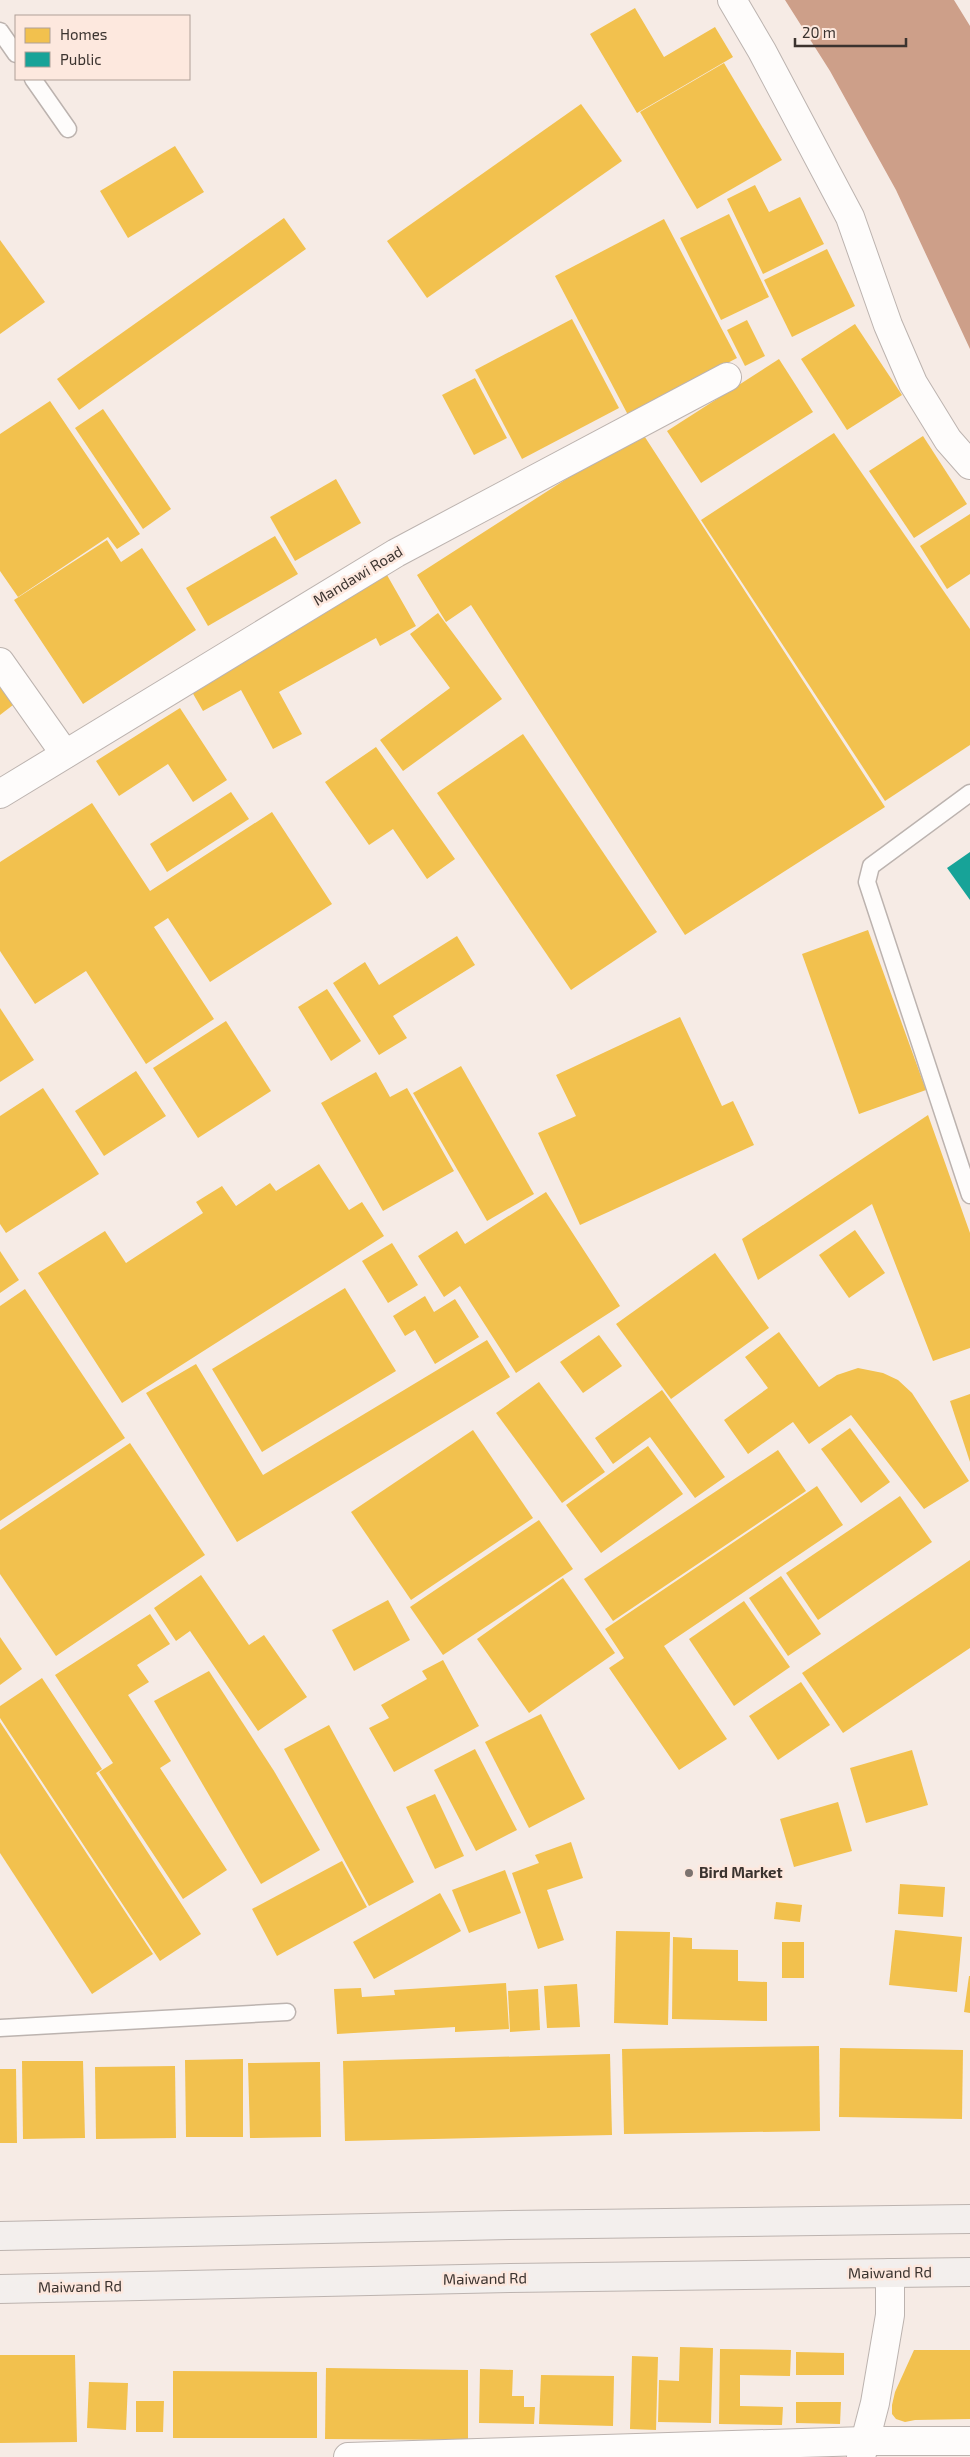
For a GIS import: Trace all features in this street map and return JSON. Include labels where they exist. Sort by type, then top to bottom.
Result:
[{"type":"main road","points":[[0,2236],[500,2225],[970,2219]]},
{"type":"main road","name":"Maiwand Rd","points":[[0,2289],[510,2278],[970,2272]]},
{"type":"street","points":[[732,0],[762,51],[850,217],[888,324],[913,383],[948,440],[970,465]]},
{"type":"street","name":"Mandawi Road","points":[[0,794],[396,553],[727,377]]},
{"type":"street","points":[[0,662],[64,754]]},
{"type":"street","points":[[863,2449],[876,2403],[890,2315],[890,2273]]},
{"type":"street","points":[[348,2457],[863,2449],[970,2441]]},
{"type":"lane","points":[[0,31],[15,53]]},
{"type":"lane","points":[[34,80],[68,129]]},
{"type":"lane","points":[[970,793],[871,866],[867,882],[970,1195]]},
{"type":"lane","points":[[0,2028],[287,2012]]},
{"type":"shaded area","points":[[785,0],[954,0],[970,26],[970,349],[896,190],[830,71]]},
{"type":"building: Homes","points":[[635,8],[664,57],[715,27],[733,57],[637,113],[590,34]]},
{"type":"building: Homes","points":[[724,63],[782,160],[697,209],[640,112]]},
{"type":"building: Homes","points":[[581,104],[622,161],[427,298],[387,241]]},
{"type":"building: Homes","points":[[175,146],[204,192],[128,238],[100,191]]},
{"type":"building: Homes","points":[[755,185],[769,212],[800,197],[824,244],[763,274],[727,199]]},
{"type":"building: Homes","points":[[729,214],[769,297],[721,320],[680,238]]},
{"type":"building: Homes","points":[[284,218],[306,249],[79,410],[57,379]]},
{"type":"building: Homes","points":[[664,219],[737,358],[628,415],[555,276]]},
{"type":"building: Homes","points":[[0,240],[45,302],[0,334]]},
{"type":"building: Homes","points":[[827,249],[855,306],[792,337],[764,280]]},
{"type":"building: Homes","points":[[572,319],[619,408],[522,459],[475,370]]},
{"type":"building: Homes","points":[[747,320],[765,356],[745,366],[727,330]]},
{"type":"building: Homes","points":[[855,324],[902,395],[847,430],[801,359]]},
{"type":"building: Homes","points":[[779,359],[813,412],[701,483],[667,431]]},
{"type":"building: Homes","points":[[475,378],[507,438],[474,455],[442,395]]},
{"type":"building: Homes","points":[[50,401],[140,534],[117,549],[108,537],[18,597],[0,571],[0,434]]},
{"type":"building: Homes","points":[[103,409],[171,509],[143,529],[75,428]]},
{"type":"building: Homes","points":[[641,431],[885,807],[685,935],[471,605],[446,622],[417,575]]},
{"type":"building: Homes","points":[[834,433],[970,629],[970,745],[885,801],[701,520]]},
{"type":"building: Homes","points":[[923,436],[967,504],[914,538],[869,471]]},
{"type":"building: Homes","points":[[336,479],[361,523],[295,561],[270,517]]},
{"type":"building: Homes","points":[[970,514],[970,574],[947,589],[920,546]]},
{"type":"building: Homes","points":[[275,536],[298,574],[208,626],[186,588]]},
{"type":"building: Homes","points":[[107,540],[121,562],[142,548],[196,630],[83,704],[14,600]]},
{"type":"building: Homes","points":[[387,575],[416,626],[380,646],[376,638],[279,692],[302,734],[273,749],[241,690],[203,711],[188,685]]},
{"type":"building: Homes","points":[[438,613],[502,699],[403,771],[380,740],[450,688],[410,634]]},
{"type":"building: Homes","points":[[0,686],[13,705],[0,715]]},
{"type":"building: Homes","points":[[180,708],[227,780],[193,802],[168,764],[119,796],[96,761]]},
{"type":"building: Homes","points":[[523,734],[657,932],[571,990],[437,793]]},
{"type":"building: Homes","points":[[376,747],[455,859],[427,879],[393,829],[369,845],[325,782]]},
{"type":"building: Homes","points":[[231,792],[249,819],[167,872],[150,844]]},
{"type":"building: Homes","points":[[92,803],[150,891],[272,812],[332,904],[210,982],[168,918],[154,927],[214,1019],[146,1064],[86,971],[35,1004],[0,951],[0,862]]},
{"type":"building: Homes","points":[[868,930],[926,1090],[859,1114],[802,954]]},
{"type":"building: Homes","points":[[457,936],[475,965],[393,1016],[407,1038],[379,1055],[333,983],[365,962],[379,985]]},
{"type":"building: Homes","points":[[327,989],[361,1041],[331,1061],[298,1007]]},
{"type":"building: Homes","points":[[0,1008],[34,1060],[0,1082]]},
{"type":"building: Homes","points":[[680,1017],[722,1106],[733,1101],[754,1145],[580,1225],[538,1133],[576,1116],[556,1075]]},
{"type":"building: Homes","points":[[226,1021],[271,1091],[198,1138],[153,1068]]},
{"type":"building: Homes","points":[[461,1066],[534,1194],[487,1221],[413,1093]]},
{"type":"building: Homes","points":[[136,1071],[166,1116],[104,1156],[75,1111]]},
{"type":"building: Homes","points":[[376,1072],[390,1097],[407,1088],[454,1171],[383,1211],[321,1103]]},
{"type":"building: Homes","points":[[43,1088],[99,1174],[6,1233],[0,1224],[0,1116]]},
{"type":"building: Homes","points":[[928,1115],[970,1233],[970,1348],[933,1361],[872,1204],[758,1280],[742,1239]]},
{"type":"building: Homes","points":[[319,1164],[349,1210],[362,1202],[384,1236],[122,1403],[38,1273],[105,1231],[126,1263],[203,1213],[196,1202],[222,1186],[236,1206],[270,1183],[276,1191]]},
{"type":"building: Homes","points":[[546,1192],[620,1306],[516,1373],[460,1286],[444,1297],[418,1256],[457,1231],[465,1244]]},
{"type":"building: Homes","points":[[855,1230],[885,1273],[849,1298],[819,1255]]},
{"type":"building: Homes","points":[[392,1243],[418,1285],[388,1303],[362,1261]]},
{"type":"building: Homes","points":[[0,1251],[19,1280],[0,1293]]},
{"type":"building: Homes","points":[[715,1253],[769,1328],[671,1399],[616,1324]]},
{"type":"building: Homes","points":[[345,1288],[396,1371],[262,1452],[212,1369]]},
{"type":"building: Homes","points":[[25,1289],[125,1438],[0,1521],[0,1306]]},
{"type":"building: Homes","points":[[425,1296],[434,1312],[455,1299],[479,1337],[435,1364],[415,1330],[405,1336],[393,1316]]},
{"type":"building: Homes","points":[[779,1332],[819,1387],[837,1375],[858,1368],[883,1373],[898,1380],[912,1393],[969,1481],[924,1509],[851,1415],[809,1444],[793,1422],[748,1454],[724,1420],[768,1388],[745,1357]]},
{"type":"building: Homes","points":[[599,1335],[622,1366],[583,1393],[560,1362]]},
{"type":"building: Homes","points":[[487,1340],[510,1377],[237,1542],[146,1393],[196,1364],[263,1475]]},
{"type":"building: Homes","points":[[539,1382],[605,1472],[562,1503],[496,1413]]},
{"type":"building: Homes","points":[[662,1390],[725,1477],[695,1498],[650,1437],[613,1464],[595,1438]]},
{"type":"building: Homes","points":[[970,1394],[970,1462],[950,1401]]},
{"type":"building: Homes","points":[[850,1428],[890,1482],[861,1503],[821,1449]]},
{"type":"building: Homes","points":[[473,1430],[533,1518],[411,1600],[351,1512]]},
{"type":"building: Homes","points":[[130,1443],[205,1555],[56,1656],[0,1574],[0,1530]]},
{"type":"building: Homes","points":[[648,1446],[683,1494],[601,1553],[566,1505]]},
{"type":"building: Homes","points":[[778,1450],[806,1491],[613,1621],[584,1579]]},
{"type":"building: Homes","points":[[817,1486],[843,1525],[664,1646],[727,1739],[679,1770],[609,1668],[624,1658],[605,1629]]},
{"type":"building: Homes","points":[[900,1496],[932,1542],[818,1620],[786,1573]]},
{"type":"building: Homes","points":[[539,1520],[573,1569],[443,1655],[410,1607]]},
{"type":"building: Homes","points":[[970,1560],[970,1648],[843,1733],[802,1673]]},
{"type":"building: Homes","points":[[201,1575],[249,1645],[264,1635],[307,1697],[258,1731],[190,1631],[176,1641],[154,1608]]},
{"type":"building: Homes","points":[[781,1576],[821,1634],[788,1656],[749,1598]]},
{"type":"building: Homes","points":[[563,1578],[615,1653],[529,1713],[477,1639]]},
{"type":"building: Homes","points":[[388,1600],[410,1640],[354,1671],[332,1630]]},
{"type":"building: Homes","points":[[744,1601],[790,1667],[734,1706],[689,1639]]},
{"type":"building: Homes","points":[[150,1614],[170,1644],[137,1665],[149,1682],[128,1695],[171,1761],[160,1768],[227,1870],[183,1899],[99,1772],[113,1763],[55,1675]]},
{"type":"building: Homes","points":[[0,1637],[22,1669],[0,1685]]},
{"type":"building: Homes","points":[[443,1660],[479,1726],[394,1772],[369,1728],[389,1718],[381,1705],[427,1679],[422,1671]]},
{"type":"building: Homes","points":[[209,1671],[274,1771],[320,1850],[261,1884],[154,1701]]},
{"type":"building: Homes","points":[[42,1678],[102,1769],[96,1773],[201,1934],[160,1961],[0,1718],[0,1706]]},
{"type":"building: Homes","points":[[801,1682],[830,1725],[778,1760],[749,1716]]},
{"type":"building: Homes","points":[[541,1714],[585,1799],[529,1828],[485,1742]]},
{"type":"building: Homes","points":[[0,1722],[153,1954],[92,1994],[0,1853]]},
{"type":"building: Homes","points":[[329,1725],[414,1882],[369,1906],[284,1749]]},
{"type":"building: Homes","points":[[475,1749],[517,1830],[476,1851],[434,1770]]},
{"type":"building: Homes","points":[[912,1750],[928,1805],[866,1823],[850,1768]]},
{"type":"building: Homes","points":[[435,1794],[464,1856],[435,1869],[406,1807]]},
{"type":"building: Homes","points":[[838,1802],[852,1851],[794,1867],[780,1819]]},
{"type":"building: Homes","points":[[571,1842],[583,1878],[547,1890],[564,1940],[538,1949],[512,1873],[539,1863],[535,1855]]},
{"type":"building: Homes","points":[[342,1861],[367,1907],[277,1956],[252,1909]]},
{"type":"building: Homes","points":[[505,1870],[521,1913],[469,1933],[452,1890]]},
{"type":"building: Homes","points":[[900,1884],[945,1887],[943,1917],[898,1914]]},
{"type":"building: Homes","points":[[440,1893],[461,1931],[374,1979],[353,1942]]},
{"type":"building: Homes","points":[[776,1902],[802,1905],[800,1922],[774,1919]]},
{"type":"building: Homes","points":[[895,1930],[962,1937],[957,1992],[889,1985]]},
{"type":"building: Homes","points":[[616,1931],[670,1932],[668,2025],[614,2023]]},
{"type":"building: Homes","points":[[673,1937],[692,1938],[692,1949],[738,1950],[738,1981],[767,1982],[767,2021],[672,2019]]},
{"type":"building: Homes","points":[[782,1942],[804,1942],[804,1978],[782,1978]]},
{"type":"building: Homes","points":[[970,1976],[970,2013],[964,2012]]},
{"type":"building: Homes","points":[[506,1983],[509,2029],[455,2032],[455,2027],[337,2034],[334,1989],[361,1988],[362,1997],[395,1995],[394,1990]]},
{"type":"building: Homes","points":[[577,1984],[580,2027],[547,2028],[544,1986]]},
{"type":"building: Homes","points":[[538,1989],[540,2030],[510,2032],[508,1991]]},
{"type":"building: Homes","points":[[819,2046],[820,2131],[624,2134],[622,2049]]},
{"type":"building: Homes","points":[[840,2048],[963,2050],[962,2119],[839,2117]]},
{"type":"building: Homes","points":[[610,2054],[612,2135],[345,2141],[343,2061]]},
{"type":"building: Homes","points":[[243,2059],[243,2137],[186,2137],[185,2060]]},
{"type":"building: Homes","points":[[22,2061],[83,2061],[85,2138],[23,2139]]},
{"type":"building: Homes","points":[[320,2062],[321,2137],[250,2138],[248,2063]]},
{"type":"building: Homes","points":[[175,2066],[176,2138],[96,2139],[95,2067]]},
{"type":"building: Homes","points":[[0,2069],[16,2069],[17,2143],[0,2143]]},
{"type":"building: Homes","points":[[680,2347],[713,2348],[711,2423],[658,2422],[659,2380],[679,2381]]},
{"type":"building: Homes","points":[[720,2349],[791,2350],[790,2376],[740,2375],[740,2406],[783,2407],[782,2425],[719,2424]]},
{"type":"building: Homes","points":[[914,2350],[970,2350],[970,2419],[915,2420],[905,2422],[896,2419],[892,2414],[895,2392]]},
{"type":"building: Homes","points":[[796,2352],[844,2353],[844,2375],[796,2375]]},
{"type":"building: Homes","points":[[0,2355],[75,2355],[77,2442],[0,2443]]},
{"type":"building: Homes","points":[[632,2356],[658,2357],[656,2430],[630,2429]]},
{"type":"building: Homes","points":[[326,2368],[468,2370],[468,2440],[325,2439]]},
{"type":"building: Homes","points":[[480,2369],[513,2370],[512,2396],[524,2396],[524,2407],[535,2407],[534,2424],[479,2423]]},
{"type":"building: Homes","points":[[173,2371],[317,2372],[317,2438],[173,2438]]},
{"type":"building: Homes","points":[[541,2375],[614,2376],[613,2426],[539,2424]]},
{"type":"building: Homes","points":[[89,2382],[128,2383],[126,2430],[87,2428]]},
{"type":"building: Homes","points":[[136,2401],[164,2401],[163,2432],[136,2432]]},
{"type":"building: Homes","points":[[796,2402],[841,2402],[840,2424],[796,2423]]},
{"type":"building: Public","points":[[970,852],[970,900],[947,868]]},
{"type":"place","name":"Bird Market","points":[[689,1873]]}]
